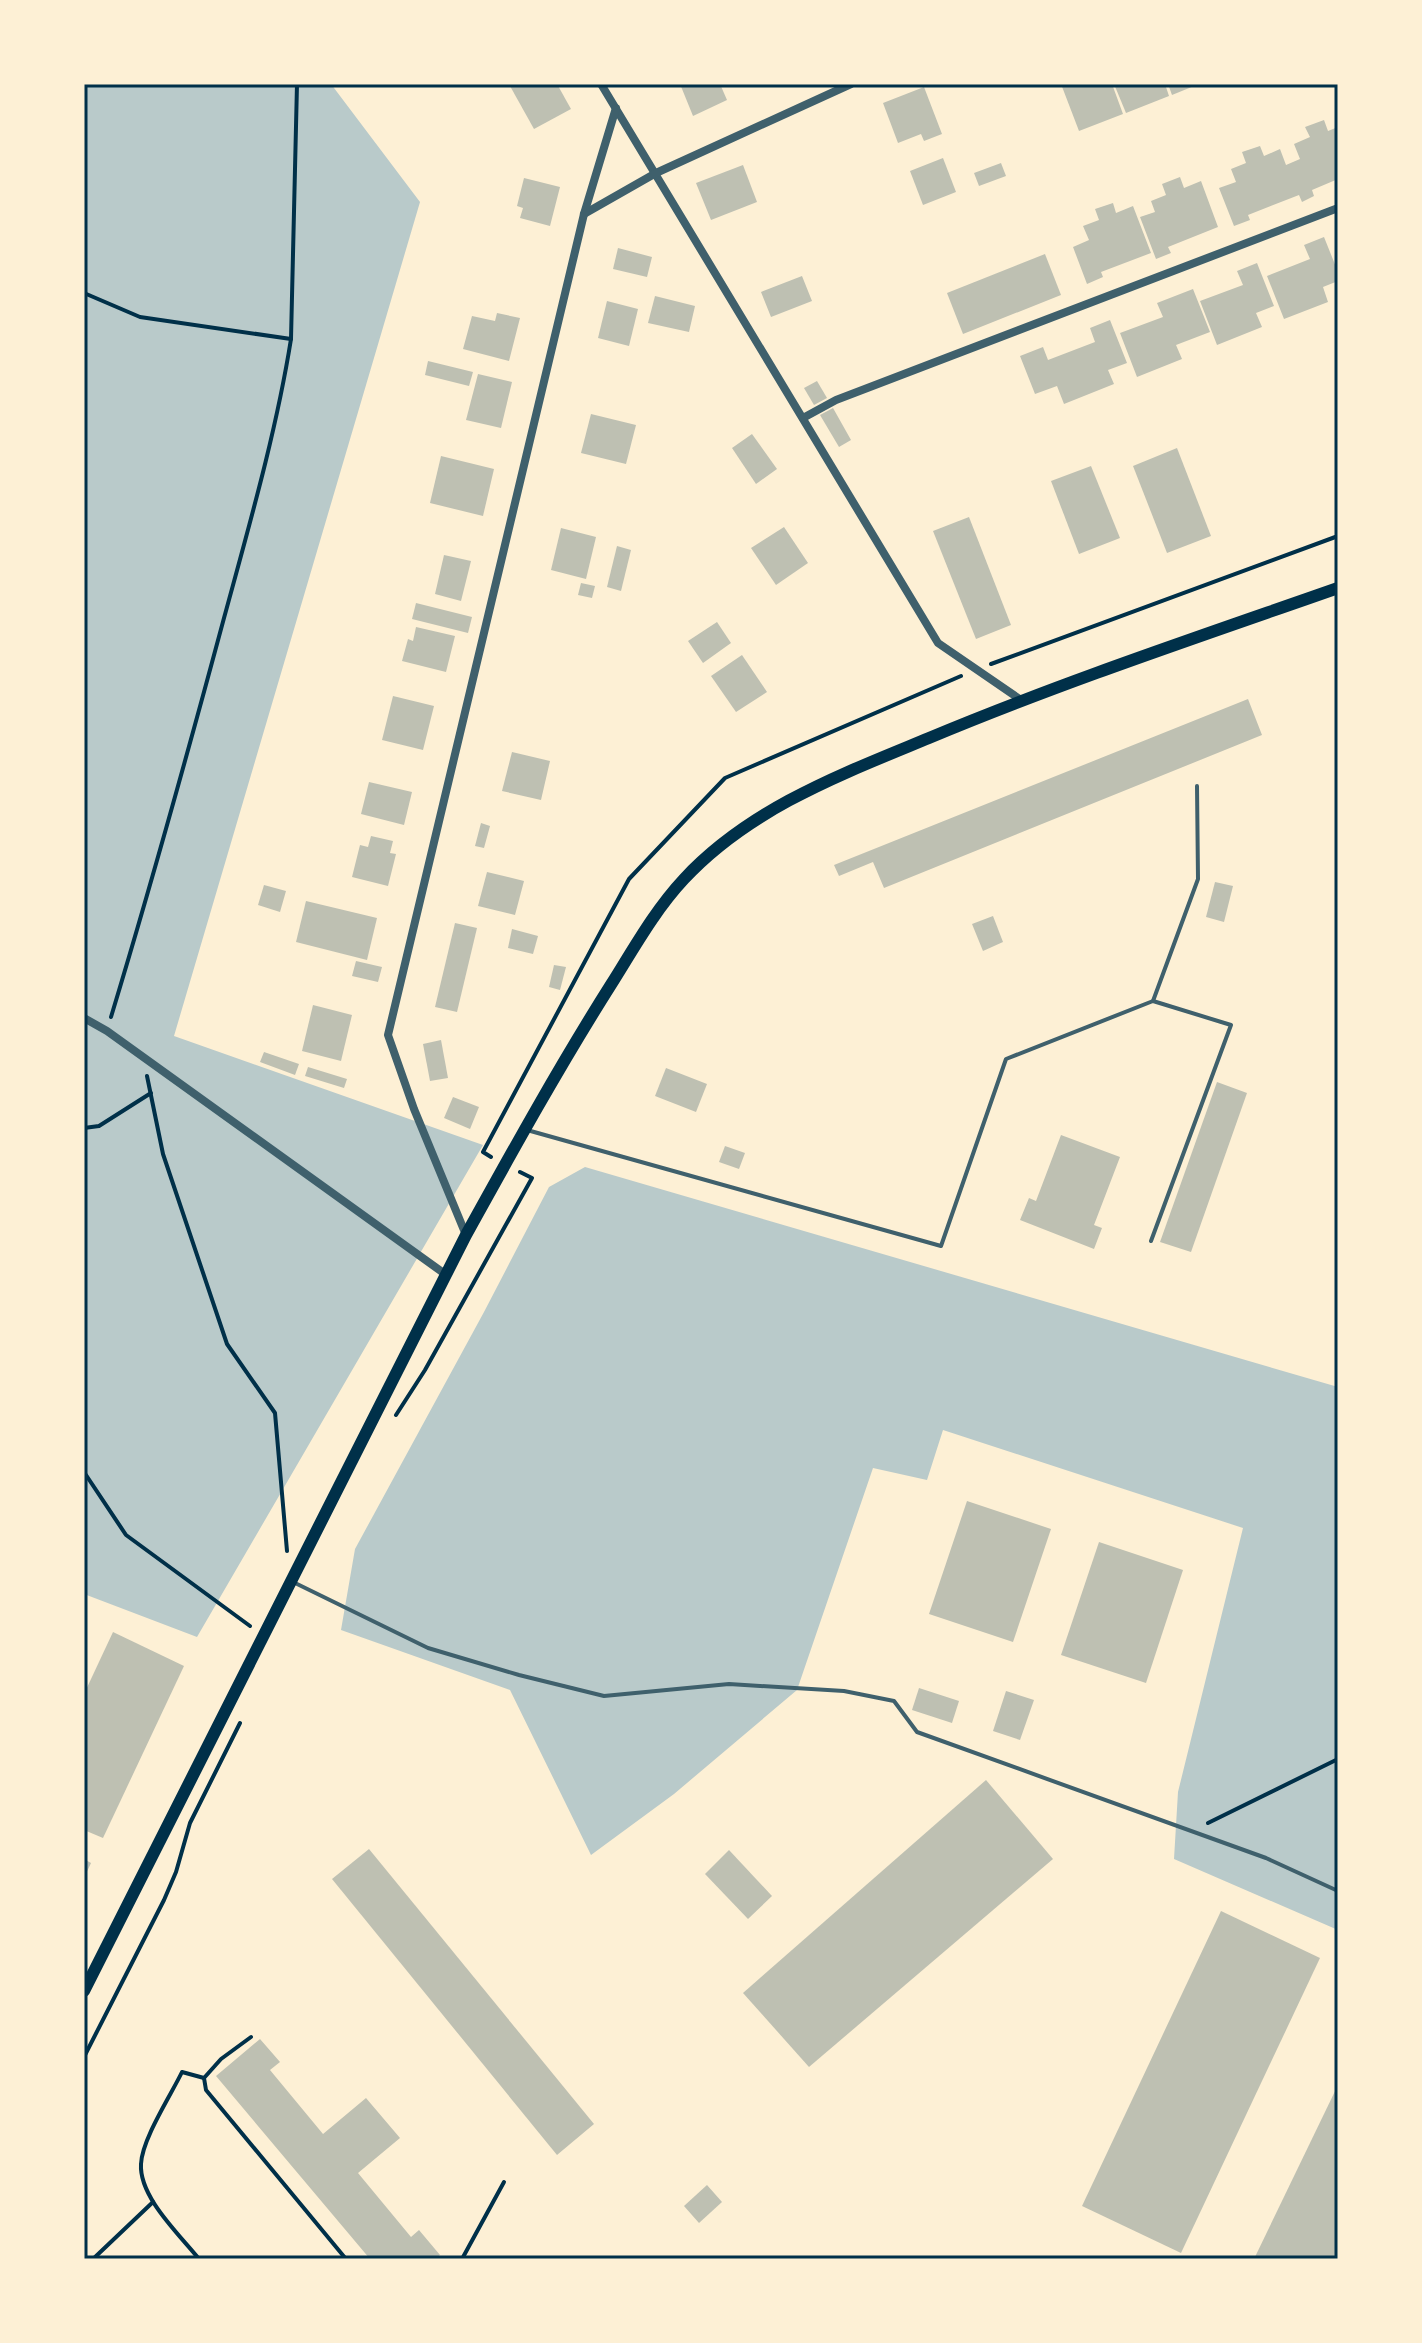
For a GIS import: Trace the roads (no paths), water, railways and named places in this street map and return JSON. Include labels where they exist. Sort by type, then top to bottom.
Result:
[{"type":"main road","points":[[84,1991],[466,1235],[593,1014],[685,877],[727,841],[770,811],[815,786],[1021,700],[1338,588]]},
{"type":"street","points":[[601,84],[938,643],[1021,700]]},
{"type":"street","points":[[584,214],[656,173],[851,84]]},
{"type":"street","points":[[466,1235],[414,1109],[388,1035],[584,214],[616,108]]},
{"type":"street","points":[[803,418],[836,400],[1338,208]]},
{"type":"street","points":[[84,1018],[107,1031],[445,1274]]},
{"type":"lane","points":[[1153,1001],[1198,879],[1197,786]]},
{"type":"lane","points":[[525,1129],[941,1246],[1006,1059],[1153,1001],[1231,1025],[1151,1241]]},
{"type":"lane","points":[[290,1580],[428,1648],[604,1696],[729,1684],[844,1691],[894,1701],[917,1732],[1266,1858],[1338,1891]]}]
